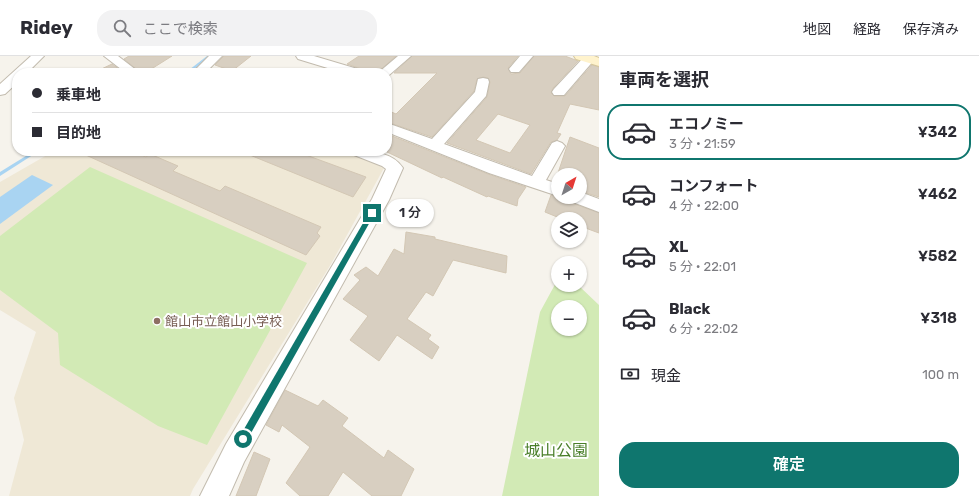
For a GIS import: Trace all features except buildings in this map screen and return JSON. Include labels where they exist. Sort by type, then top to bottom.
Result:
[{"type":"street","points":[[25,68],[38,56]]},
{"type":"street","points":[[110,56],[128,61],[132,68]]},
{"type":"street","points":[[203,68],[216,56]]},
{"type":"street","points":[[302,56],[341,68]]},
{"type":"street","points":[[390,68],[406,56]]},
{"type":"street","points":[[515,69],[527,56]]},
{"type":"street","points":[[559,92],[589,59]]},
{"type":"street","points":[[0,92],[12,81]]},
{"type":"street","points":[[434,146],[481,93],[483,82]]},
{"type":"street","points":[[392,129],[434,146],[551,187]]},
{"type":"street","points":[[537,182],[557,146]]},
{"type":"street","points":[[214,496],[236,453],[380,200],[395,168],[388,162],[372,156]]},
{"type":"street","points":[[587,201],[599,206]]},
{"type":"shaded area","name":"館山市立館山小学校","points":[[45,156],[359,156],[384,168],[331,264],[190,496],[9,496],[24,440],[14,398],[36,332],[0,310],[0,182]]},
{"type":"green space","points":[[90,167],[307,263],[207,445],[158,426],[60,365],[58,333],[0,290],[0,236]]},
{"type":"green space","name":"城山公園","points":[[551,292],[585,292],[599,305],[599,496],[502,496],[540,312]]},
{"type":"water","points":[[32,175],[53,185],[0,224],[0,197]]},
{"type":"waterway","points":[[193,68],[209,56]]},
{"type":"waterway","points":[[0,174],[29,156]]},
{"type":"place","name":"館山市立館山小学校","points":[[157,321]]},
{"type":"route","points":[[243,439],[372,213]]}]
